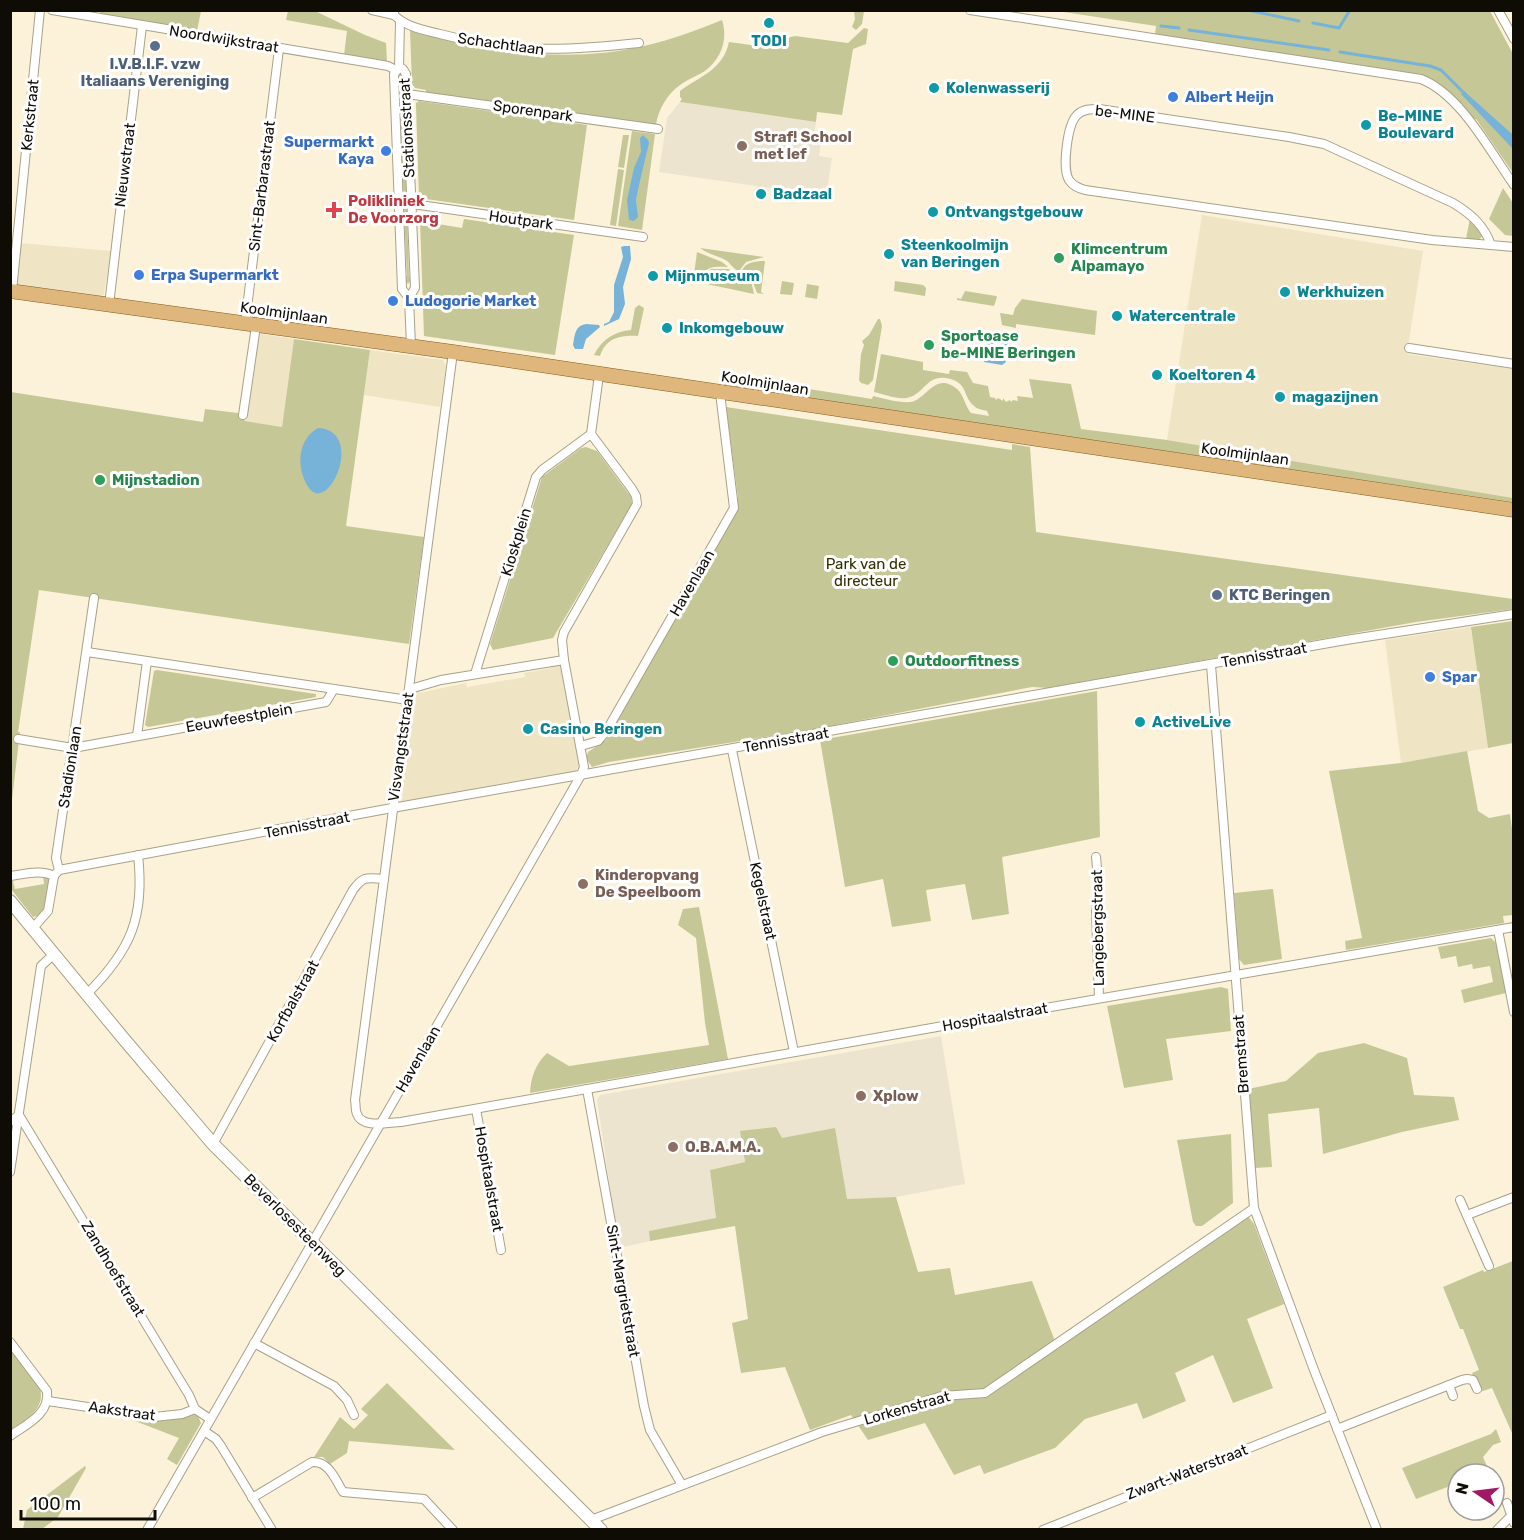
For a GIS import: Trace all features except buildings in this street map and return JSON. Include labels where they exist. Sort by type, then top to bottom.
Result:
[{"type":"main road","name":"Koolmijnlaan","points":[[11,291],[453,352],[1514,510]]},
{"type":"street","name":"Kerkstraat","points":[[11,291],[40,10]]},
{"type":"street","name":"Noordwijkstraat","points":[[52,10],[397,69]]},
{"type":"street","name":"Schachtlaan","points":[[372,10],[396,16],[456,38],[513,48],[552,50],[639,43]]},
{"type":"street","points":[[970,10],[1421,79],[1434,85],[1451,98],[1514,185]]},
{"type":"street","points":[[1498,10],[1514,39]]},
{"type":"street","name":"Stationsstraat","points":[[396,16],[402,288],[409,298],[411,346]]},
{"type":"street","name":"Nieuwstraat","points":[[109,304],[142,26]]},
{"type":"street","name":"Sint-Barbarastraat","points":[[243,415],[279,49]]},
{"type":"street","name":"Stationsstraat","points":[[397,69],[403,69],[406,74],[415,288],[409,298]]},
{"type":"street","name":"Sporenpark","points":[[407,94],[658,129]]},
{"type":"street","name":"be-MINE","points":[[1491,245],[1486,231],[1466,211],[1453,202],[1324,144],[1278,135],[1089,109],[1079,114],[1072,122],[1066,158],[1066,174],[1078,188],[1432,240],[1514,247]]},
{"type":"street","name":"Houtpark","points":[[399,202],[643,237]]},
{"type":"street","points":[[1409,348],[1514,364]]},
{"type":"street","name":"Visvangststraat","points":[[381,1122],[369,1124],[361,1120],[357,1114],[355,1100],[453,352]]},
{"type":"street","points":[[581,775],[584,767],[564,660],[564,632],[637,504],[632,489],[591,434],[599,375]]},
{"type":"street","name":"Havenlaan","points":[[580,746],[598,741],[608,730],[734,508],[720,393]]},
{"type":"street","name":"Kioskplein","points":[[475,674],[536,477],[542,470],[591,434]]},
{"type":"street","name":"Stadionlaan","points":[[33,928],[48,911],[56,873],[56,858],[94,598]]},
{"type":"street","name":"Tennisstraat","points":[[10,876],[40,872],[56,873],[138,855],[392,808],[1411,629],[1514,614]]},
{"type":"street","name":"Eeuwfeestplein","points":[[87,652],[408,700]]},
{"type":"street","points":[[410,688],[441,680],[564,660]]},
{"type":"street","points":[[137,736],[147,661]]},
{"type":"street","name":"Bremstraat","points":[[1211,665],[1254,1208],[1377,1530]]},
{"type":"street","name":"Eeuwfeestplein","points":[[18,739],[73,748],[326,702],[334,689]]},
{"type":"street","name":"Kegelstraat","points":[[732,750],[794,1052]]},
{"type":"street","name":"Havenlaan","points":[[147,1530],[581,775]]},
{"type":"street","points":[[87,994],[107,974],[119,957],[135,923],[140,904],[141,881],[138,855]]},
{"type":"street","name":"Langebergstraat","points":[[1096,857],[1100,890],[1096,912],[1099,998]]},
{"type":"street","name":"Korfbalstraat","points":[[213,1144],[360,879],[384,879]]},
{"type":"street","name":"Beverlosesteenweg","points":[[10,901],[213,1144],[601,1530]]},
{"type":"street","name":"Hospitaalstraat","points":[[381,1122],[401,1122],[1514,927]]},
{"type":"street","points":[[1498,930],[1514,1012]]},
{"type":"street","points":[[10,1172],[42,966],[54,954]]},
{"type":"street","name":"Sint-Margrietstraat","points":[[587,1089],[644,1406],[650,1430],[682,1485]]},
{"type":"street","name":"Hospitaalstraat","points":[[476,1109],[501,1250]]},
{"type":"street","points":[[10,1122],[19,1115]]},
{"type":"street","name":"Zandhoefstraat","points":[[19,1115],[189,1395],[195,1409],[210,1419]]},
{"type":"street","points":[[1467,1215],[1514,1197]]},
{"type":"street","points":[[1461,1200],[1489,1266]]},
{"type":"street","name":"Lorkenstraat","points":[[591,1520],[822,1432],[942,1396],[985,1393],[1254,1208]]},
{"type":"street","points":[[10,1342],[47,1391],[48,1401],[44,1411],[10,1436]]},
{"type":"street","points":[[254,1343],[333,1386],[347,1400],[354,1415]]},
{"type":"street","points":[[1337,1429],[1467,1379],[1473,1380],[1477,1389]]},
{"type":"street","points":[[1449,1385],[1453,1396]]},
{"type":"street","name":"Aakstraat","points":[[48,1401],[154,1417],[182,1414],[195,1409]]},
{"type":"street","name":"Zwart-Waterstraat","points":[[1043,1530],[1332,1415]]},
{"type":"street","points":[[204,1431],[216,1439],[272,1530]]},
{"type":"street","points":[[252,1498],[312,1462],[317,1462],[326,1466],[343,1492],[424,1499],[453,1530]]},
{"type":"street","points":[[1497,1530],[1512,1519],[1507,1503]]},
{"type":"shaded area","name":"Straf! School met lef","points":[[680,102],[816,122],[814,134],[822,136],[819,156],[832,158],[826,196],[659,172],[667,118]]},
{"type":"shaded area","points":[[1202,215],[1423,251],[1407,354],[1513,369],[1513,498],[1167,440]]},
{"type":"shaded area","points":[[20,243],[111,251],[104,294],[101,297],[19,285],[17,282]]},
{"type":"shaded area","points":[[261,334],[294,339],[282,427],[245,421],[257,339]]},
{"type":"shaded area","points":[[370,350],[443,360],[446,366],[440,407],[364,395]]},
{"type":"shaded area","points":[[1471,627],[1488,748],[1401,763],[1385,640]]},
{"type":"shaded area","points":[[557,664],[562,667],[580,764],[576,771],[405,802],[398,799],[413,692],[418,690],[419,693],[466,683],[467,687],[525,677],[524,673],[551,668],[551,665]]},
{"type":"shaded area","points":[[941,1036],[965,1184],[896,1197],[847,1199],[782,1138],[741,1131],[745,1162],[710,1170],[716,1219],[650,1231],[650,1241],[619,1248],[597,1100],[600,1095]]},
{"type":"green space","points":[[100,10],[201,11],[197,31],[100,15]]},
{"type":"green space","points":[[288,11],[315,11],[386,43],[387,62],[344,55],[347,31],[286,20]]},
{"type":"green space","points":[[854,11],[864,11],[862,24],[856,30],[852,27],[855,19]]},
{"type":"green space","points":[[1057,11],[1490,11],[1513,54],[1513,173],[1476,119],[1473,120],[1446,90],[1421,76],[1155,35],[1156,26]]},
{"type":"green space","points":[[722,20],[724,41],[716,60],[705,71],[683,83],[671,93],[661,108],[656,125],[426,93],[426,90],[415,88],[412,84],[410,30],[497,49],[556,55],[615,51],[654,44]]},
{"type":"green space","points":[[864,28],[868,29],[866,44],[853,49],[842,115],[817,112],[816,122],[680,102],[682,99],[680,91],[716,66],[726,52],[729,42],[780,47],[779,40],[795,36],[848,43]]},
{"type":"green space","points":[[399,72],[404,77],[402,80],[406,184],[409,188],[405,192],[401,188],[403,185],[399,80],[397,77]]},
{"type":"green space","points":[[419,101],[587,125],[574,220],[419,198],[416,103]]},
{"type":"green space","points":[[632,131],[655,134],[642,230],[618,226]]},
{"type":"green space","points":[[623,135],[629,135],[624,168],[618,167]]},
{"type":"green space","points":[[618,169],[624,170],[616,226],[610,225]]},
{"type":"green space","points":[[1503,188],[1513,203],[1513,236],[1505,235],[1489,219]]},
{"type":"green space","points":[[404,206],[409,210],[407,213],[409,276],[412,279],[408,284],[404,279],[407,276],[404,213],[401,211]]},
{"type":"green space","points":[[1470,218],[1483,235],[1479,240],[1466,239]]},
{"type":"green space","points":[[464,219],[574,235],[555,355],[424,336],[420,221],[462,228]]},
{"type":"green space","points":[[700,248],[764,257],[746,262],[739,271],[724,259]]},
{"type":"green space","points":[[697,252],[722,262],[728,267],[709,268],[699,283],[693,282]]},
{"type":"green space","points":[[765,261],[761,292],[764,294],[757,293],[751,277],[742,271],[748,264]]},
{"type":"green space","points":[[711,269],[729,269],[744,274],[752,285],[754,294],[702,283],[705,274]]},
{"type":"green space","points":[[782,281],[794,283],[792,295],[780,294]]},
{"type":"green space","points":[[895,281],[923,285],[926,288],[925,296],[894,291]]},
{"type":"green space","points":[[807,284],[819,286],[817,299],[805,297]]},
{"type":"green space","points":[[965,291],[996,296],[994,306],[957,300],[957,298],[961,299]]},
{"type":"green space","points":[[1022,299],[1097,311],[1095,335],[1016,324],[1016,328],[1002,325],[1000,313],[1013,315]]},
{"type":"green space","points":[[639,305],[644,308],[638,336],[614,339],[606,345],[600,356],[594,355],[609,337],[631,330],[635,308]]},
{"type":"green space","points":[[878,319],[882,326],[873,380],[868,385],[859,380],[864,345],[862,341],[869,335]]},
{"type":"green space","points":[[294,339],[370,350],[346,526],[424,537],[409,644],[39,590],[18,732],[20,732],[11,808],[11,392],[203,422],[205,409],[238,413],[245,421],[282,427]]},
{"type":"green space","points":[[881,354],[923,362],[923,370],[949,374],[950,370],[967,372],[973,383],[988,386],[990,397],[1003,401],[1003,398],[1006,402],[1018,401],[1017,396],[1033,398],[1029,379],[1071,384],[1081,429],[1167,440],[1513,498],[1513,502],[724,386],[728,376],[872,399],[873,396],[911,402],[937,384],[943,383],[959,391],[971,413],[989,416],[987,411],[977,408],[970,402],[962,386],[946,378],[930,381],[915,395],[906,398],[874,392]]},
{"type":"green space","name":"Park van de directeur","points":[[726,407],[1012,450],[1012,444],[1030,447],[1036,532],[1513,599],[1513,609],[1416,622],[1048,688],[1032,687],[815,729],[609,762],[592,767],[586,758],[588,752],[606,740],[737,511],[738,497]]},
{"type":"green space","points":[[586,447],[597,451],[631,497],[632,504],[553,638],[493,650],[490,644],[542,477],[581,448]]},
{"type":"green space","points":[[1513,621],[1513,743],[1488,748],[1471,627]]},
{"type":"green space","points":[[156,670],[316,694],[316,697],[148,727],[145,725]]},
{"type":"green space","points":[[1097,691],[1100,837],[1002,857],[1009,914],[972,920],[965,884],[926,890],[931,921],[892,927],[883,879],[845,887],[820,740]]},
{"type":"green space","points":[[1467,751],[1478,811],[1489,818],[1510,814],[1514,844],[1513,915],[1503,916],[1504,923],[1346,950],[1345,941],[1362,938],[1329,771],[1401,763]]},
{"type":"green space","points":[[43,875],[49,878],[45,907],[40,915],[33,917],[11,889],[10,880],[13,881],[15,889],[44,884]]},
{"type":"green space","points":[[1273,889],[1282,959],[1244,965],[1239,959],[1234,893]]},
{"type":"green space","points":[[699,907],[728,1059],[530,1093],[534,1072],[547,1053],[569,1066],[709,1045],[696,938],[678,925],[683,909]]},
{"type":"green space","points":[[1491,938],[1496,943],[1506,993],[1464,1003],[1461,990],[1493,982],[1490,966],[1473,969],[1472,964],[1458,967],[1456,956],[1441,959],[1438,947]]},
{"type":"green space","points":[[1221,987],[1228,989],[1231,1031],[1166,1039],[1173,1080],[1124,1088],[1107,1006]]},
{"type":"green space","points":[[1364,1043],[1407,1058],[1414,1095],[1454,1097],[1459,1120],[1402,1132],[1323,1154],[1319,1108],[1268,1114],[1272,1167],[1254,1168],[1248,1089],[1286,1081],[1318,1053]]},
{"type":"green space","points":[[776,1127],[782,1138],[835,1128],[847,1199],[896,1197],[918,1272],[950,1268],[955,1295],[1032,1281],[1058,1349],[1101,1316],[1248,1216],[1254,1224],[1284,1304],[1247,1319],[1273,1388],[1233,1403],[1213,1355],[1175,1373],[1186,1401],[1143,1419],[1137,1403],[1085,1419],[1055,1448],[984,1474],[980,1465],[954,1475],[925,1423],[868,1440],[851,1415],[810,1430],[785,1367],[741,1373],[732,1323],[748,1319],[735,1226],[650,1241],[649,1231],[716,1218],[710,1170],[745,1162],[740,1131]]},
{"type":"green space","points":[[1231,1134],[1233,1203],[1202,1226],[1196,1226],[1193,1222],[1177,1140]]},
{"type":"green space","points":[[1513,1261],[1514,1432],[1512,1433],[1492,1388],[1480,1392],[1479,1390],[1472,1373],[1479,1370],[1443,1287],[1483,1270],[1484,1272]]},
{"type":"green space","points":[[11,1349],[40,1388],[41,1396],[33,1413],[11,1430]]},
{"type":"green space","points":[[387,1383],[455,1450],[349,1441],[347,1453],[330,1464],[323,1457],[314,1457],[340,1417],[354,1429],[368,1415],[361,1409]]},
{"type":"green space","points":[[190,1414],[198,1416],[201,1423],[177,1465],[167,1459],[179,1438],[122,1416],[164,1421]]},
{"type":"green space","points":[[1496,1429],[1501,1442],[1493,1445],[1483,1457],[1485,1462],[1446,1462],[1446,1488],[1416,1499],[1402,1468],[1491,1434]]},
{"type":"green space","points":[[85,1466],[86,1468],[58,1517],[42,1529],[23,1529],[27,1510]]},
{"type":"water","points":[[1464,91],[1513,135],[1513,149],[1461,94]]},
{"type":"water","points":[[643,135],[649,143],[636,200],[638,217],[634,221],[629,220],[627,200],[634,168],[641,152],[640,138]]},
{"type":"water","points":[[630,246],[631,259],[623,287],[625,304],[619,319],[604,326],[614,312],[614,285],[623,257],[621,247]]},
{"type":"water","points":[[586,324],[600,327],[586,339],[583,349],[575,349],[573,345],[576,331]]},
{"type":"water","points":[[988,336],[1006,339],[1009,343],[1006,346],[1004,359],[1006,362],[1002,365],[984,362]]},
{"type":"water","points":[[318,428],[332,432],[340,443],[341,456],[338,471],[332,483],[324,492],[315,493],[303,478],[300,462],[306,439]]},
{"type":"waterway","points":[[1248,10],[1299,21]]},
{"type":"waterway","points":[[1313,23],[1339,28],[1350,10]]},
{"type":"waterway","points":[[1161,26],[1179,28]]},
{"type":"waterway","points":[[1189,30],[1329,50]]},
{"type":"waterway","points":[[1340,52],[1430,66],[1441,70],[1466,95]]},
{"type":"place","name":"TODI","points":[[769,23]]},
{"type":"place","name":"I.V.B.I.F. vzw Italiaans Vereniging","points":[[155,46]]},
{"type":"place","name":"Kolenwasserij","points":[[934,88]]},
{"type":"place","name":"Albert Heijn","points":[[1173,97]]},
{"type":"place","name":"Be-MINE Boulevard","points":[[1366,125]]},
{"type":"place","name":"Straf! School met lef","points":[[742,146]]},
{"type":"place","name":"Supermarkt Kaya","points":[[386,151]]},
{"type":"place","name":"Badzaal","points":[[761,194]]},
{"type":"place","name":"Polikliniek De Voorzorg","points":[[334,210]]},
{"type":"place","name":"Ontvangstgebouw","points":[[933,212]]},
{"type":"place","name":"Steenkoolmijn van Beringen","points":[[889,254]]},
{"type":"place","name":"Klimcentrum Alpamayo","points":[[1059,258]]},
{"type":"place","name":"Erpa Supermarkt","points":[[139,275]]},
{"type":"place","name":"Mijnmuseum","points":[[653,276]]},
{"type":"place","name":"Werkhuizen","points":[[1285,292]]},
{"type":"place","name":"Ludogorie Market","points":[[393,301]]},
{"type":"place","name":"Watercentrale","points":[[1117,316]]},
{"type":"place","name":"Inkomgebouw","points":[[667,328]]},
{"type":"place","name":"Sportoase be-MINE Beringen","points":[[929,345]]},
{"type":"place","name":"Koeltoren 4","points":[[1157,375]]},
{"type":"place","name":"magazijnen","points":[[1280,397]]},
{"type":"place","name":"Mijnstadion","points":[[100,480]]},
{"type":"place","name":"KTC Beringen","points":[[1217,595]]},
{"type":"place","name":"Outdoorfitness","points":[[893,661]]},
{"type":"place","name":"Spar","points":[[1430,677]]},
{"type":"place","name":"ActiveLive","points":[[1140,722]]},
{"type":"place","name":"Casino Beringen","points":[[528,729]]},
{"type":"place","name":"Kinderopvang De Speelboom","points":[[583,884]]},
{"type":"place","name":"Xplow","points":[[861,1096]]},
{"type":"place","name":"O.B.A.M.A.","points":[[673,1147]]}]
